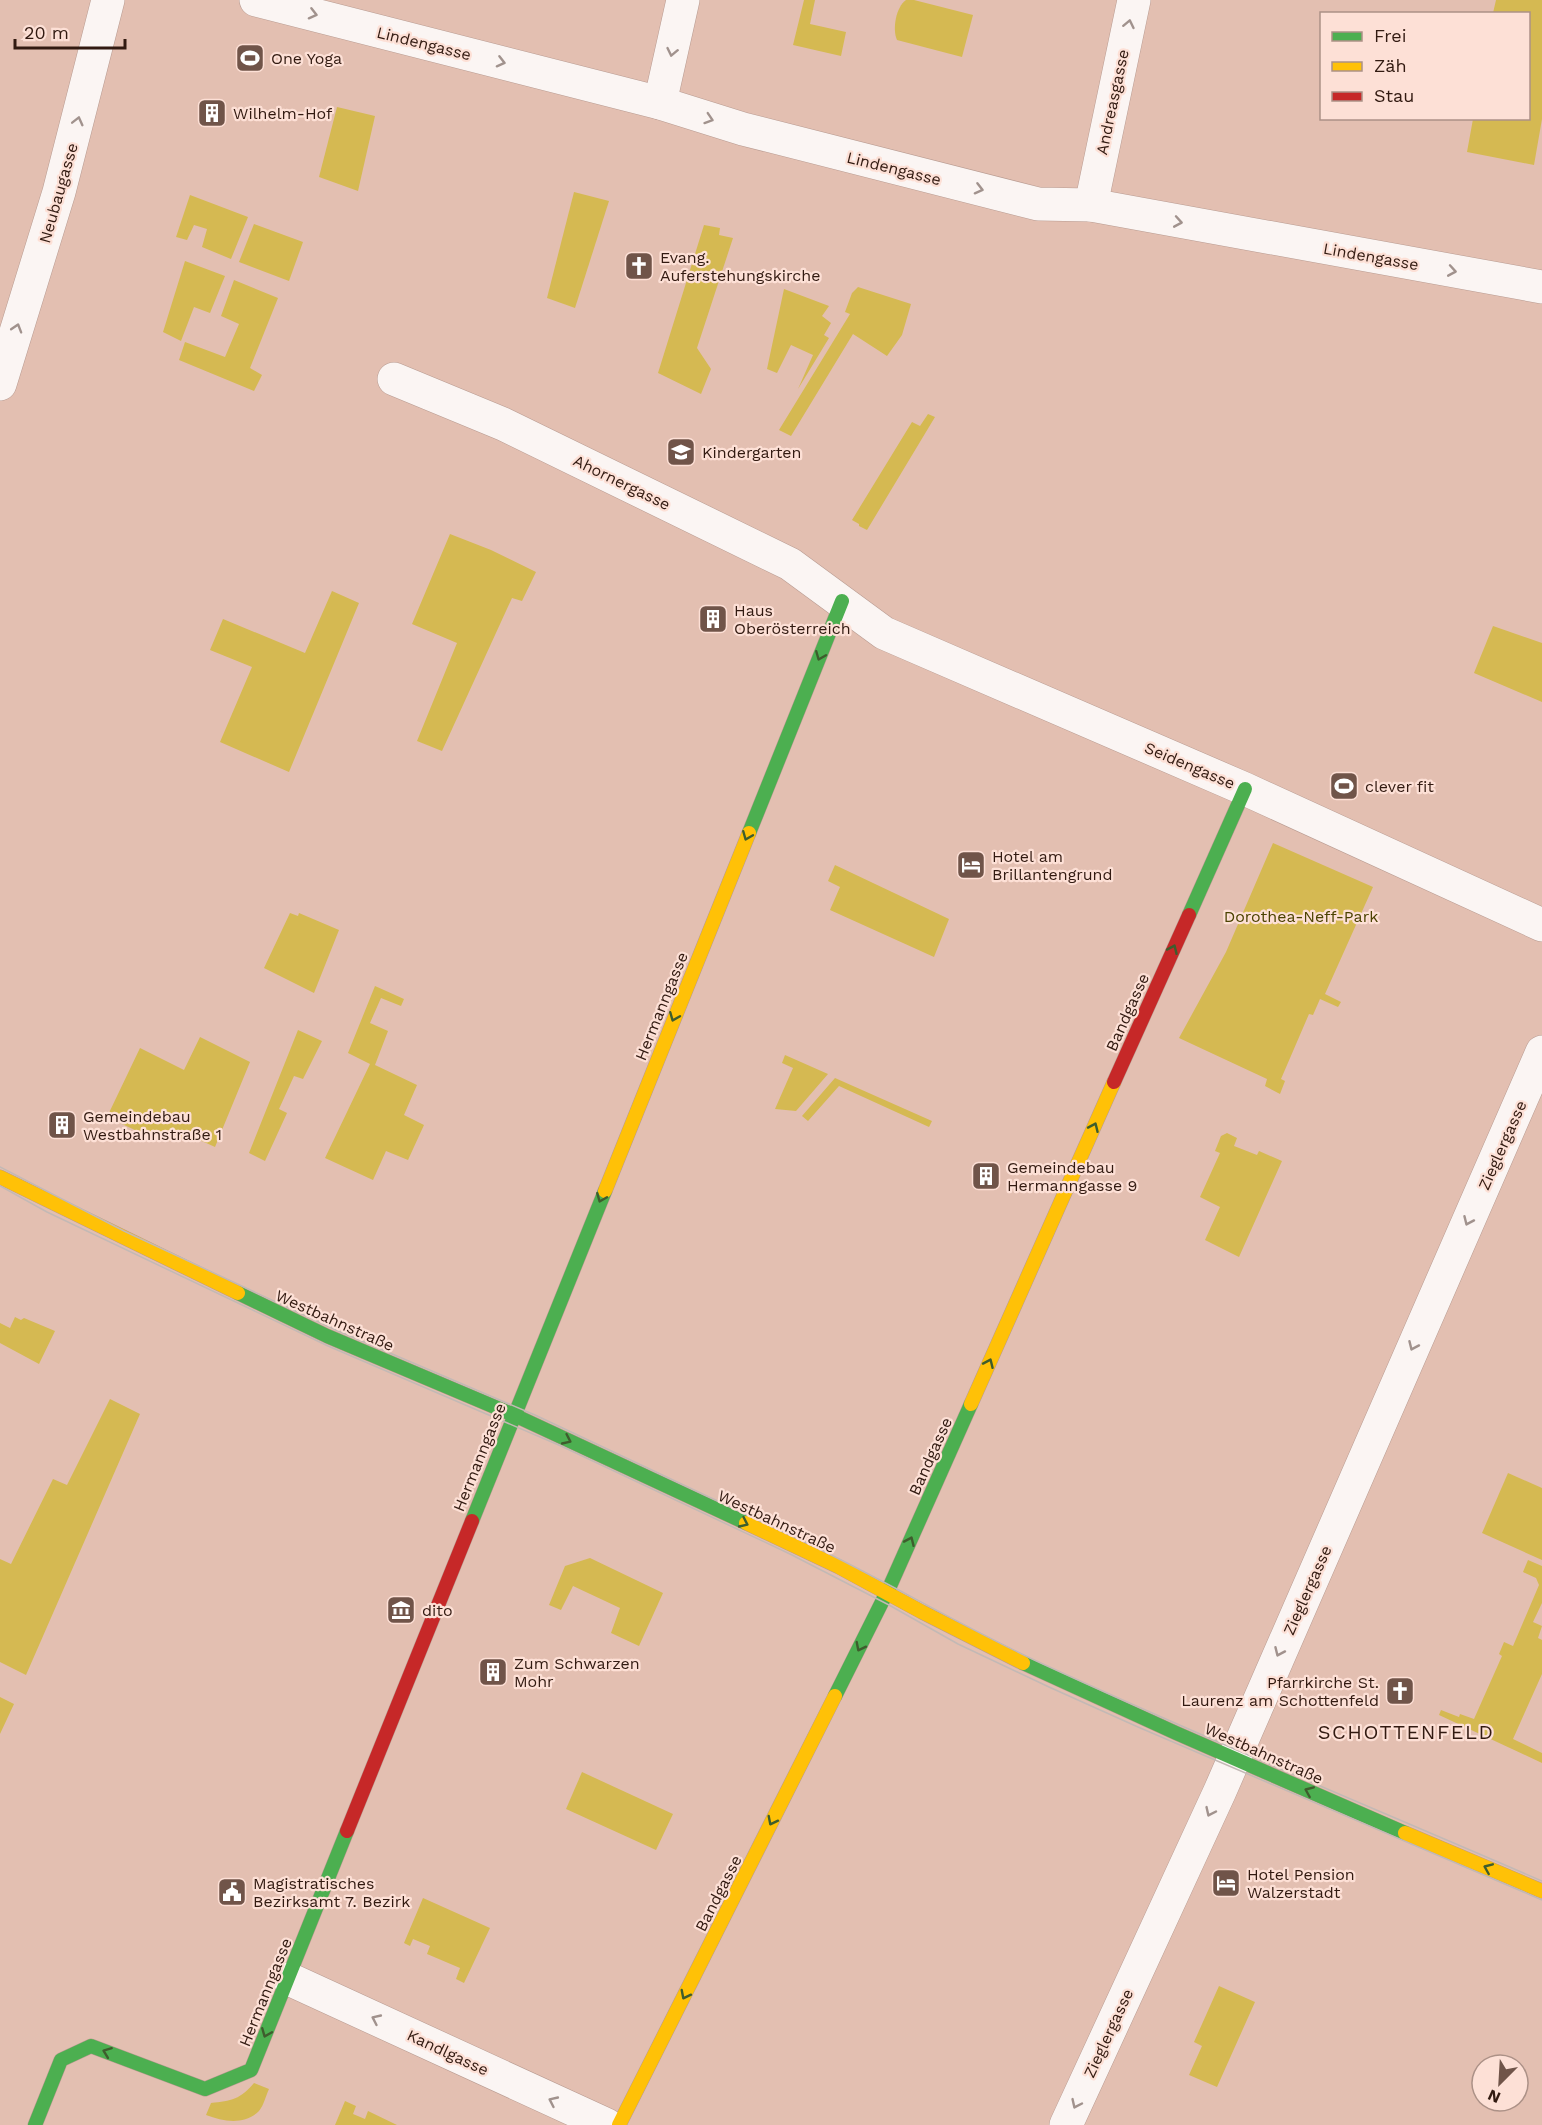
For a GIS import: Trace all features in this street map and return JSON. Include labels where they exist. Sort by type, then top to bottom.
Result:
[{"type":"street","name":"Neubaugasse","points":[[0,384],[59,192],[108,0]]},
{"type":"street","name":"Lindengasse","points":[[256,0],[660,103],[743,129],[1038,204],[1091,205],[1542,287]]},
{"type":"street","points":[[660,103],[683,0]]},
{"type":"street","name":"Andreasgasse","points":[[1091,205],[1134,0]]},
{"type":"street","name":"Ahornergasse","points":[[394,379],[503,424],[790,564],[842,601]]},
{"type":"street","name":"Seidengasse","points":[[842,601],[884,633],[1245,789],[1542,925]]},
{"type":"street","name":"Hermanngasse","points":[[35,2125],[61,2060],[91,2046],[205,2089],[251,2070],[842,601]]},
{"type":"street","name":"Bandgasse","points":[[619,2125],[886,1594],[1245,789]]},
{"type":"street","name":"Zieglergasse","points":[[1066,2125],[1234,1759],[1542,1052]]},
{"type":"street","name":"Westbahnstraße","points":[[0,1177],[327,1336],[514,1415],[839,1567],[886,1594],[1013,1659],[1234,1759],[1542,1891]]},
{"type":"street","name":"Kandlgasse","points":[[289,1979],[607,2125]]},
{"type":"green space","points":[[804,0],[815,0],[810,24],[846,32],[841,56],[793,45]]},
{"type":"green space","points":[[906,0],[973,15],[962,57],[897,40],[896,18]]},
{"type":"green space","points":[[1496,0],[1542,0],[1542,119],[1534,165],[1467,152],[1473,120],[1530,120],[1530,12],[1493,12]]},
{"type":"green space","points":[[337,107],[375,116],[358,191],[319,177]]},
{"type":"green space","points":[[574,192],[609,201],[575,308],[547,298]]},
{"type":"green space","points":[[190,195],[248,217],[231,259],[202,247],[207,229],[194,225],[187,240],[176,237]]},
{"type":"green space","points":[[254,224],[303,242],[289,281],[239,262]]},
{"type":"green space","points":[[704,225],[720,228],[719,235],[733,238],[697,348],[711,369],[701,394],[658,373]]},
{"type":"green space","points":[[185,261],[225,276],[210,313],[194,307],[181,341],[163,332]]},
{"type":"green space","points":[[234,280],[278,298],[250,368],[262,375],[254,391],[179,360],[185,342],[225,357],[239,324],[221,316]]},
{"type":"green space","points":[[858,287],[911,304],[902,335],[887,356],[853,334],[791,436],[779,430],[850,314],[845,312],[852,293]]},
{"type":"green space","points":[[784,289],[829,306],[822,316],[831,323],[824,335],[829,338],[798,389],[813,355],[791,345],[777,373],[767,369]]},
{"type":"green space","points":[[928,414],[935,417],[867,530],[859,526],[852,520],[912,422],[920,426]]},
{"type":"green space","points":[[450,534],[491,550],[536,572],[522,601],[512,598],[442,751],[417,741],[457,643],[412,624]]},
{"type":"green space","points":[[332,591],[359,603],[289,772],[220,742],[252,667],[210,650],[223,619],[305,653]]},
{"type":"green space","points":[[1493,626],[1542,643],[1542,702],[1474,673]]},
{"type":"green space","name":"Dorothea-Neff-Park","points":[[1273,843],[1373,887],[1325,994],[1341,1002],[1338,1007],[1320,999],[1313,1015],[1309,1014],[1281,1079],[1285,1081],[1280,1094],[1265,1086],[1267,1079],[1179,1038],[1226,952]]},
{"type":"green space","points":[[835,865],[949,919],[934,957],[830,910],[840,887],[828,881]]},
{"type":"green space","points":[[290,913],[298,916],[299,913],[339,930],[314,993],[264,968]]},
{"type":"green space","points":[[375,986],[404,999],[401,1006],[381,998],[370,1023],[388,1031],[375,1065],[417,1085],[404,1115],[424,1125],[408,1160],[386,1151],[373,1180],[325,1158],[370,1064],[348,1053]]},
{"type":"green space","points":[[298,1030],[322,1041],[303,1079],[294,1076],[279,1109],[287,1113],[265,1161],[249,1153]]},
{"type":"green space","points":[[200,1037],[250,1062],[215,1147],[193,1137],[191,1140],[183,1137],[180,1141],[172,1138],[170,1141],[155,1133],[152,1138],[107,1117],[140,1048],[184,1070]]},
{"type":"green space","points":[[785,1055],[828,1074],[796,1111],[775,1109],[793,1068],[782,1063]]},
{"type":"green space","points":[[835,1078],[932,1121],[929,1127],[839,1086],[808,1121],[802,1116]]},
{"type":"green space","points":[[1227,1133],[1237,1138],[1234,1146],[1257,1155],[1259,1151],[1282,1161],[1239,1257],[1205,1240],[1220,1207],[1200,1197],[1220,1153],[1215,1151],[1221,1136]]},
{"type":"green space","points":[[15,1317],[21,1320],[24,1318],[55,1331],[39,1364],[0,1343],[0,1323],[10,1328]]},
{"type":"green space","points":[[110,1399],[140,1414],[26,1675],[0,1662],[0,1559],[11,1564],[53,1479],[67,1485]]},
{"type":"green space","points":[[1508,1473],[1542,1488],[1542,1560],[1482,1533]]},
{"type":"green space","points":[[590,1558],[663,1593],[639,1646],[611,1633],[620,1608],[573,1586],[561,1610],[549,1605],[565,1566]]},
{"type":"green space","points":[[1528,1560],[1542,1566],[1542,1603],[1533,1622],[1542,1626],[1538,1638],[1542,1640],[1542,1674],[1513,1739],[1542,1753],[1542,1763],[1439,1715],[1441,1710],[1459,1717],[1460,1714],[1474,1719],[1502,1656],[1499,1654],[1504,1642],[1513,1646],[1539,1585],[1536,1578],[1523,1572]]},
{"type":"green space","points":[[0,1697],[14,1704],[0,1734]]},
{"type":"green space","points":[[582,1772],[673,1814],[656,1850],[566,1809]]},
{"type":"green space","points":[[423,1898],[490,1928],[464,1983],[456,1979],[460,1968],[427,1954],[430,1946],[413,1939],[410,1946],[404,1943]]},
{"type":"green space","points":[[1219,1986],[1255,2002],[1217,2087],[1189,2075],[1202,2046],[1194,2042]]},
{"type":"green space","points":[[254,2083],[269,2089],[261,2109],[247,2119],[234,2121],[206,2115],[211,2103],[235,2098],[245,2093]]},
{"type":"green space","points":[[345,2101],[356,2106],[353,2114],[365,2119],[368,2111],[397,2125],[335,2125]]},
{"type":"tram line","points":[[0,1167],[124,1231],[336,1330],[535,1415],[809,1544],[1043,1664],[1542,1881]]},
{"type":"tram line","points":[[0,1186],[47,1212],[328,1346],[561,1446],[790,1554],[958,1644],[1049,1687],[1542,1900]]},
{"type":"traffic: fast","points":[[749,833],[842,601]]},
{"type":"traffic: fast","points":[[1189,915],[1245,789]]},
{"type":"traffic: fast","points":[[472,1521],[605,1191]]},
{"type":"traffic: fast","points":[[238,1293],[327,1336],[514,1415],[746,1523]]},
{"type":"traffic: fast","points":[[835,1696],[890,1586],[971,1404]]},
{"type":"traffic: fast","points":[[1023,1663],[1405,1833]]},
{"type":"traffic: fast","points":[[35,2125],[61,2060],[91,2046],[205,2089],[251,2070],[347,1831]]},
{"type":"traffic: slow","points":[[605,1191],[749,833]]},
{"type":"traffic: slow","points":[[971,1404],[1114,1082]]},
{"type":"traffic: slow","points":[[0,1177],[238,1293]]},
{"type":"traffic: slow","points":[[746,1523],[839,1567],[1023,1663]]},
{"type":"traffic: slow","points":[[619,2125],[835,1696]]},
{"type":"traffic: slow","points":[[1405,1833],[1542,1891]]},
{"type":"traffic: jam","points":[[1114,1082],[1189,915]]},
{"type":"traffic: jam","points":[[347,1831],[472,1521]]},
{"type":"place","name":"One Yoga","points":[[250,58]]},
{"type":"place","name":"Wilhelm-Hof","points":[[212,113]]},
{"type":"place","name":"Evang. Auferstehungskirche","points":[[639,266]]},
{"type":"place","name":"Kindergarten","points":[[681,452]]},
{"type":"place","name":"Haus Oberösterreich","points":[[713,619]]},
{"type":"place","name":"clever fit","points":[[1344,786]]},
{"type":"place","name":"Hotel am Brillantengrund","points":[[971,865]]},
{"type":"place","name":"Gemeindebau Westbahnstraße 1","points":[[62,1125]]},
{"type":"place","name":"Gemeindebau Hermanngasse 9","points":[[986,1176]]},
{"type":"place","name":"dito","points":[[401,1610]]},
{"type":"place","name":"Zum Schwarzen Mohr","points":[[493,1672]]},
{"type":"place","name":"Pfarrkirche St. Laurenz am Schottenfeld","points":[[1400,1691]]},
{"type":"place","name":"Hotel Pension Walzerstadt","points":[[1226,1883]]},
{"type":"place","name":"Magistratisches Bezirksamt 7. Bezirk","points":[[232,1892]]},
{"type":"district","name":"SCHOTTENFELD","points":[[1406,1732]]}]
